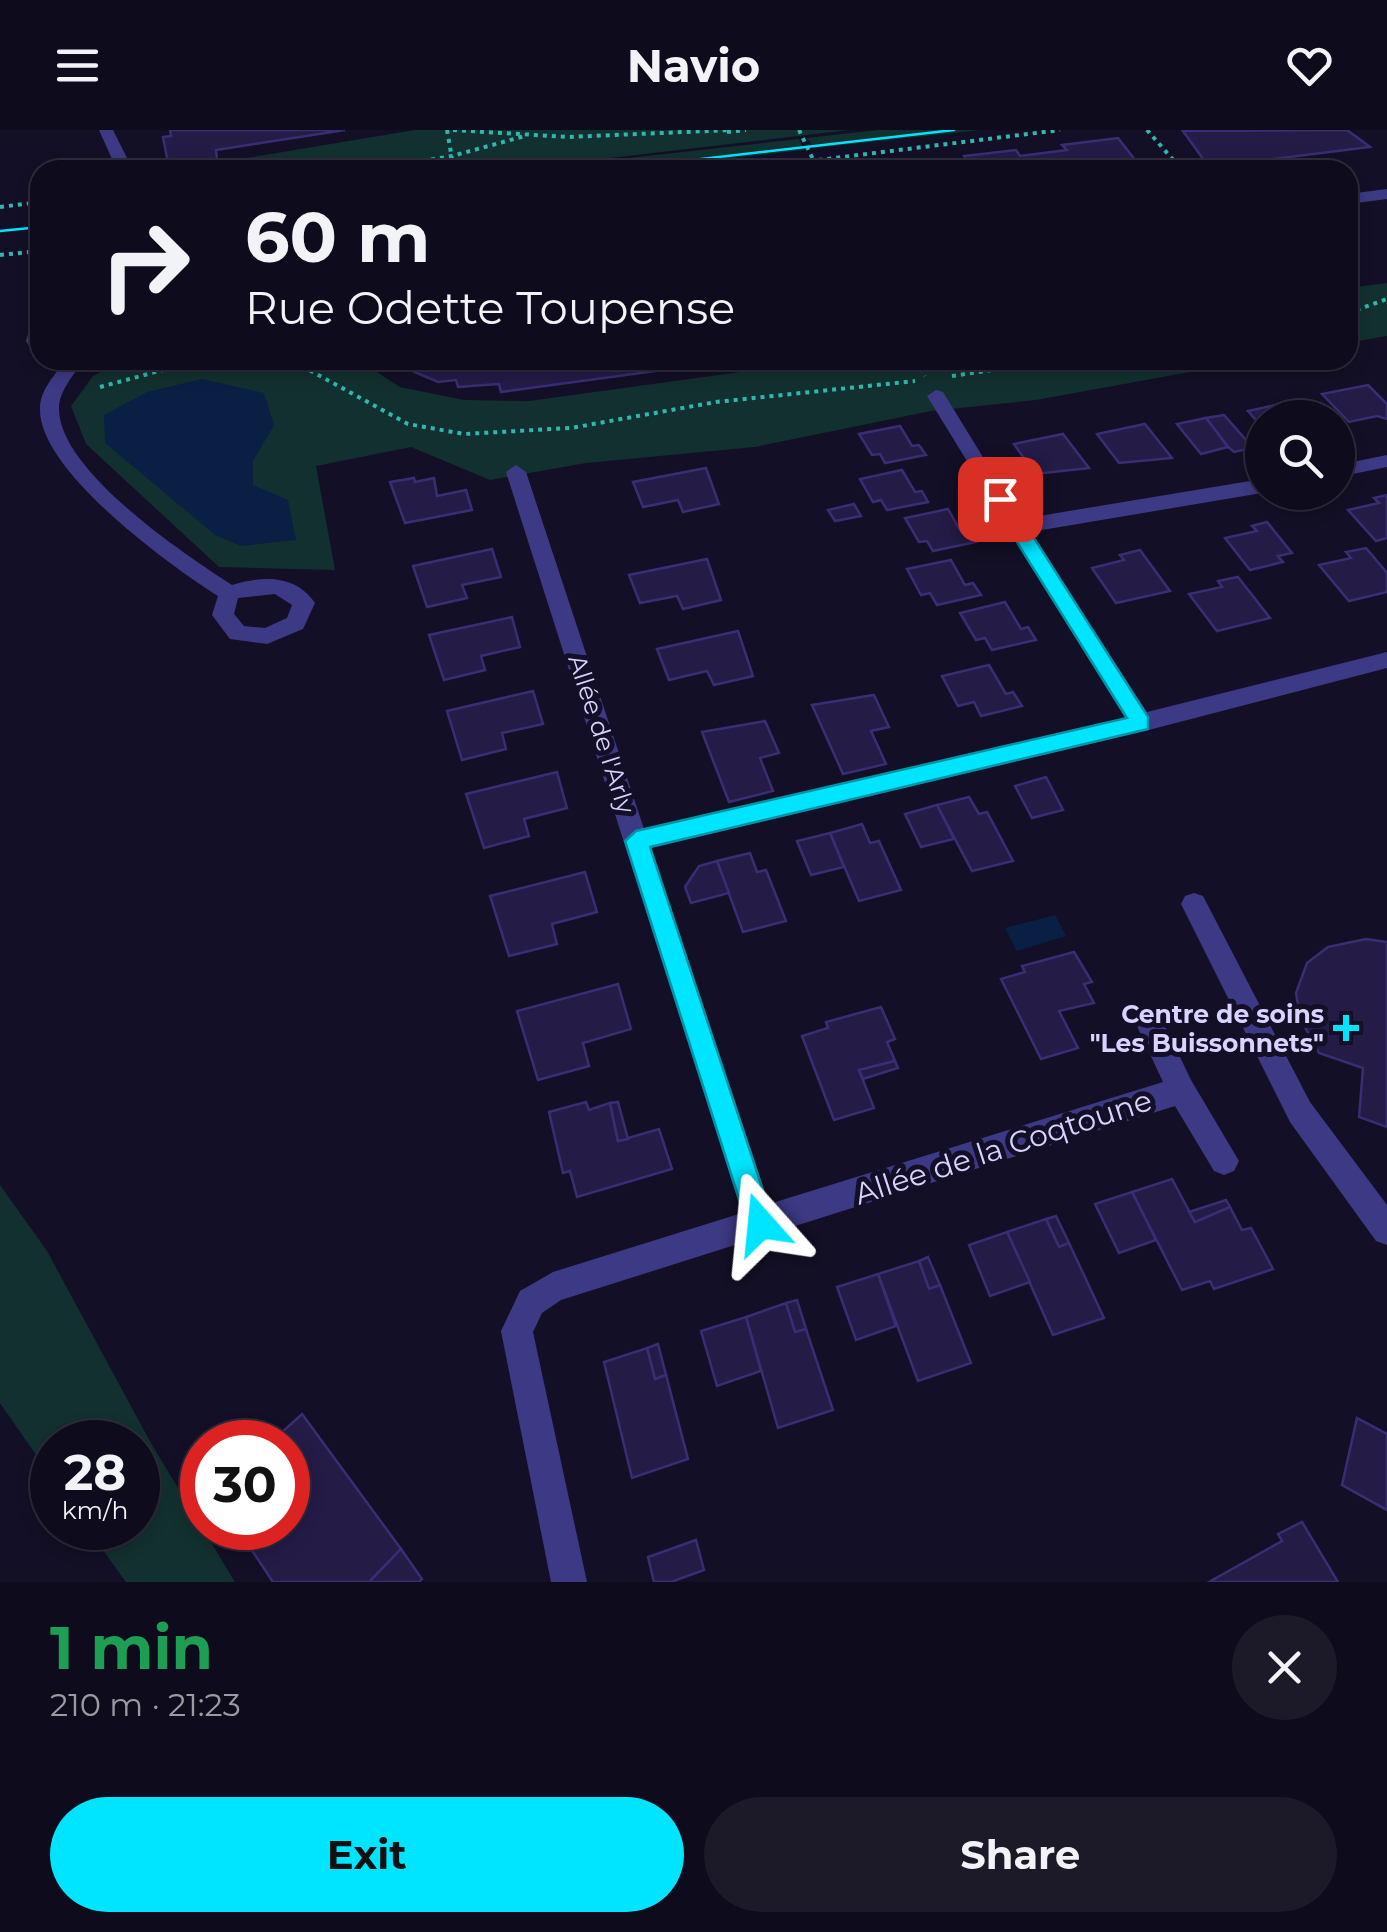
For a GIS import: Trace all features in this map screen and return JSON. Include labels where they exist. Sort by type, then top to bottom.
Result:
[{"type":"street","points":[[106,130],[120,160]]},
{"type":"street","points":[[1358,198],[1387,194]]},
{"type":"street","points":[[69,370],[55,389],[49,408],[50,428],[72,463],[181,564],[229,593]]},
{"type":"street","points":[[932,388],[1141,723]]},
{"type":"street","points":[[1355,467],[1387,460]]},
{"type":"street","name":"Allée de l'Arly","points":[[516,472],[761,1224]]},
{"type":"street","points":[[1016,526],[1245,489]]},
{"type":"street","points":[[636,841],[1141,723],[1387,660]]},
{"type":"street","points":[[1194,904],[1300,1112],[1387,1230]]},
{"type":"street","points":[[1150,1024],[1180,1090],[1224,1161]]},
{"type":"street","name":"Allée de la Coqtoune","points":[[569,1582],[517,1331],[531,1302],[552,1286],[761,1224],[1180,1090]]},
{"type":"path","points":[[453,160],[450,130],[531,134],[746,130]]},
{"type":"path","points":[[798,130],[813,160]]},
{"type":"path","points":[[829,160],[1060,130]]},
{"type":"path","points":[[1148,130],[1174,160]]},
{"type":"path","points":[[428,160],[531,134]]},
{"type":"path","points":[[0,207],[30,203]]},
{"type":"path","points":[[0,255],[30,251]]},
{"type":"path","points":[[1358,310],[1386,300]]},
{"type":"path","points":[[96,388],[163,370]]},
{"type":"path","points":[[313,370],[332,378],[386,416],[431,430],[473,433],[595,426],[713,402],[932,388]]},
{"type":"path","points":[[946,377],[993,370]]},
{"type":"green space","points":[[415,130],[849,130],[593,160],[234,160]]},
{"type":"green space","points":[[878,130],[981,130],[814,148],[807,138]]},
{"type":"green space","points":[[799,139],[804,150],[714,160],[610,160]]},
{"type":"green space","points":[[1387,283],[1387,336],[1358,341],[1358,287]]},
{"type":"green space","points":[[105,370],[374,370],[400,387],[464,400],[529,401],[754,370],[1201,370],[1036,400],[931,411],[755,447],[586,463],[490,480],[411,447],[316,466],[335,570],[219,567],[86,444],[71,406],[93,376]]},
{"type":"green space","points":[[0,1185],[47,1251],[138,1420],[30,1420],[30,1446],[0,1403]]},
{"type":"green space","points":[[160,1458],[180,1491],[180,1550],[216,1550],[235,1582],[126,1582],[103,1550],[160,1550]]},
{"type":"water","points":[[202,379],[264,393],[274,425],[253,461],[253,485],[288,500],[296,540],[241,546],[215,535],[105,443],[104,415],[147,392]]},
{"type":"water","points":[[1055,915],[1066,936],[1017,951],[1005,928]]},
{"type":"building","points":[[170,130],[345,130],[216,150],[217,159],[205,160],[167,160],[163,137],[171,136]]},
{"type":"building","points":[[1347,130],[1370,147],[1267,160],[1204,160],[1183,131]]},
{"type":"building","points":[[1118,138],[1135,160],[966,160],[964,156],[1016,150],[1020,156],[1067,150],[1062,145]]},
{"type":"building","points":[[410,370],[663,370],[501,392],[499,384],[458,387],[456,380],[438,382]]},
{"type":"building","points":[[1368,385],[1387,404],[1387,419],[1377,416],[1355,421],[1355,400],[1328,400],[1322,394]]},
{"type":"building","points":[[1224,415],[1245,439],[1245,450],[1234,452],[1206,418]]},
{"type":"building","points":[[1206,418],[1228,447],[1201,454],[1177,424]]},
{"type":"building","points":[[1145,424],[1172,458],[1119,463],[1097,434]]},
{"type":"building","points":[[900,426],[912,446],[919,445],[926,455],[885,463],[880,454],[872,455],[859,434]]},
{"type":"building","points":[[1063,434],[1089,468],[1035,474],[1014,444]]},
{"type":"building","points":[[706,468],[719,504],[683,512],[678,500],[643,507],[633,482]]},
{"type":"building","points":[[902,470],[915,492],[922,491],[928,502],[887,510],[881,500],[873,502],[860,479]]},
{"type":"building","points":[[414,478],[415,482],[434,478],[437,496],[466,490],[472,510],[405,523],[390,482]]},
{"type":"building","points":[[1387,495],[1387,538],[1376,541],[1348,510],[1379,503],[1374,498]]},
{"type":"building","points":[[854,504],[861,516],[835,521],[828,510]]},
{"type":"building","points":[[948,509],[961,532],[968,531],[976,542],[933,551],[927,541],[919,542],[905,518]]},
{"type":"building","points":[[1267,522],[1292,553],[1278,556],[1283,562],[1250,570],[1225,538],[1257,531],[1252,526]]},
{"type":"building","points":[[1366,548],[1387,573],[1387,592],[1349,601],[1319,565],[1351,558],[1346,552]]},
{"type":"building","points":[[492,549],[501,577],[462,585],[467,598],[427,607],[413,566]]},
{"type":"building","points":[[1140,550],[1170,591],[1116,603],[1092,568],[1124,560],[1120,555]]},
{"type":"building","points":[[707,559],[721,600],[683,609],[677,596],[640,603],[629,575]]},
{"type":"building","points":[[951,560],[965,585],[973,583],[981,595],[937,605],[930,593],[921,595],[907,569]]},
{"type":"building","points":[[1238,577],[1270,618],[1217,631],[1189,594],[1222,587],[1218,581]]},
{"type":"building","points":[[1005,602],[1021,629],[1028,627],[1036,640],[992,650],[985,638],[976,640],[960,613]]},
{"type":"building","points":[[512,617],[520,647],[481,656],[485,670],[444,680],[429,635]]},
{"type":"building","points":[[738,631],[753,676],[714,685],[707,671],[669,680],[657,649]]},
{"type":"building","points":[[989,665],[1006,694],[1013,692],[1022,706],[981,716],[974,702],[958,706],[942,676]]},
{"type":"building","points":[[533,691],[543,724],[502,733],[506,749],[462,760],[447,711]]},
{"type":"building","points":[[874,695],[889,727],[871,731],[886,764],[843,774],[812,705]]},
{"type":"building","points":[[765,721],[779,753],[760,758],[773,791],[729,802],[702,732]]},
{"type":"building","points":[[557,772],[567,808],[524,819],[529,836],[484,848],[466,794]]},
{"type":"building","points":[[1046,777],[1063,810],[1032,818],[1015,786]]},
{"type":"building","points":[[969,797],[979,814],[987,812],[1013,861],[972,871],[937,805]]},
{"type":"building","points":[[937,805],[954,839],[921,847],[905,814]]},
{"type":"building","points":[[862,824],[870,843],[879,841],[901,890],[859,901],[830,833]]},
{"type":"building","points":[[830,833],[844,867],[811,875],[797,841]]},
{"type":"building","points":[[750,853],[757,872],[766,870],[786,921],[743,932],[717,861]]},
{"type":"building","points":[[717,861],[729,893],[691,903],[685,887],[699,866]]},
{"type":"building","points":[[585,872],[597,912],[552,924],[557,944],[509,956],[490,896]]},
{"type":"building","name":"Centre de soins \"Les Buissonnets\"","points":[[1366,939],[1387,942],[1387,1127],[1359,1117],[1363,1068],[1319,1053],[1300,1018],[1296,993],[1307,963],[1328,947]]},
{"type":"building","points":[[1074,952],[1092,982],[1084,984],[1094,1003],[1059,1011],[1078,1048],[1041,1059],[1001,979],[1025,972],[1022,966]]},
{"type":"building","points":[[618,984],[631,1029],[583,1043],[589,1066],[538,1080],[517,1011]]},
{"type":"building","points":[[881,1007],[895,1039],[887,1042],[895,1061],[859,1070],[874,1108],[834,1120],[802,1036],[828,1028],[826,1022]]},
{"type":"building","points":[[895,1061],[898,1068],[863,1079],[859,1070]]},
{"type":"building","points":[[586,1102],[589,1110],[610,1103],[618,1141],[659,1129],[672,1169],[577,1197],[570,1171],[563,1173],[549,1112]]},
{"type":"building","points":[[618,1102],[628,1139],[618,1141],[610,1103]]},
{"type":"building","points":[[1172,1179],[1195,1222],[1230,1207],[1242,1230],[1251,1228],[1273,1269],[1214,1289],[1210,1281],[1182,1290],[1132,1192]]},
{"type":"building","points":[[1132,1192],[1156,1240],[1119,1253],[1095,1204]]},
{"type":"building","points":[[1226,1200],[1230,1207],[1195,1222],[1189,1212]]},
{"type":"building","points":[[1056,1216],[1069,1243],[1059,1247],[1046,1219]]},
{"type":"building","points":[[1046,1219],[1059,1247],[1069,1243],[1104,1318],[1053,1335],[1007,1232]]},
{"type":"building","points":[[1007,1232],[1030,1282],[990,1296],[969,1245]]},
{"type":"building","points":[[928,1257],[940,1285],[929,1289],[919,1261]]},
{"type":"building","points":[[919,1261],[929,1289],[940,1285],[971,1363],[918,1381],[878,1274]]},
{"type":"building","points":[[878,1274],[896,1326],[856,1340],[837,1287]]},
{"type":"building","points":[[797,1300],[806,1329],[795,1332],[786,1303]]},
{"type":"building","points":[[786,1303],[795,1332],[806,1329],[833,1410],[778,1428],[746,1317]]},
{"type":"building","points":[[746,1317],[761,1371],[717,1386],[701,1331]]},
{"type":"building","points":[[658,1344],[666,1375],[655,1379],[647,1348]]},
{"type":"building","points":[[647,1348],[655,1379],[666,1375],[688,1459],[632,1478],[604,1362]]},
{"type":"building","points":[[1357,1418],[1387,1434],[1387,1510],[1342,1485]]},
{"type":"building","points":[[310,1425],[401,1549],[369,1582],[273,1582],[252,1550],[310,1550]]},
{"type":"building","points":[[1302,1522],[1338,1582],[1209,1582],[1282,1541],[1278,1534]]},
{"type":"building","points":[[696,1540],[704,1570],[671,1582],[654,1582],[648,1557]]},
{"type":"building","points":[[401,1549],[422,1579],[369,1582]]},
{"type":"tram line","points":[[693,160],[954,130]]},
{"type":"tram line","points":[[0,231],[30,228]]},
{"type":"place","name":"Centre de soins \"Les Buissonnets\"","points":[[1346,1028]]},
{"type":"route","points":[[761,1224],[636,841],[1141,723],[1000,499]]}]
